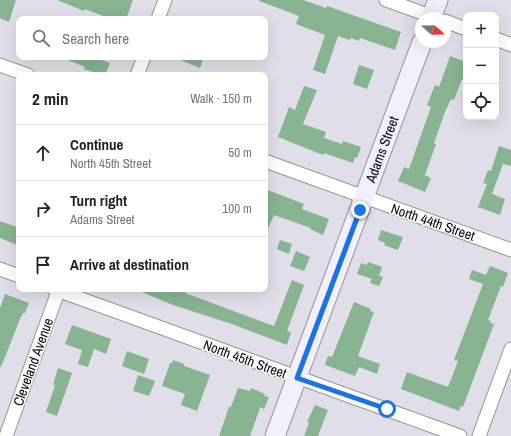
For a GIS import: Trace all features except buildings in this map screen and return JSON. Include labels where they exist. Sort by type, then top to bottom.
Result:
[{"type":"main road","name":"Adams Street","points":[[276,436],[420,48]]},
{"type":"street","points":[[159,16],[165,0]]},
{"type":"street","points":[[386,0],[426,12]]},
{"type":"street","points":[[451,22],[463,28]]},
{"type":"street","points":[[499,40],[511,45]]},
{"type":"street","points":[[138,72],[143,60]]},
{"type":"street","points":[[0,65],[20,72]]},
{"type":"street","name":"North 44th Street","points":[[268,162],[511,250]]},
{"type":"street","points":[[0,269],[16,275]]},
{"type":"street","name":"Cleveland Avenue","points":[[6,436],[56,292]]},
{"type":"street","name":"North 45th Street","points":[[62,292],[460,436]]},
{"type":"street","points":[[479,436],[511,349]]},
{"type":"route","points":[[360,210],[297,378],[387,409]]}]
